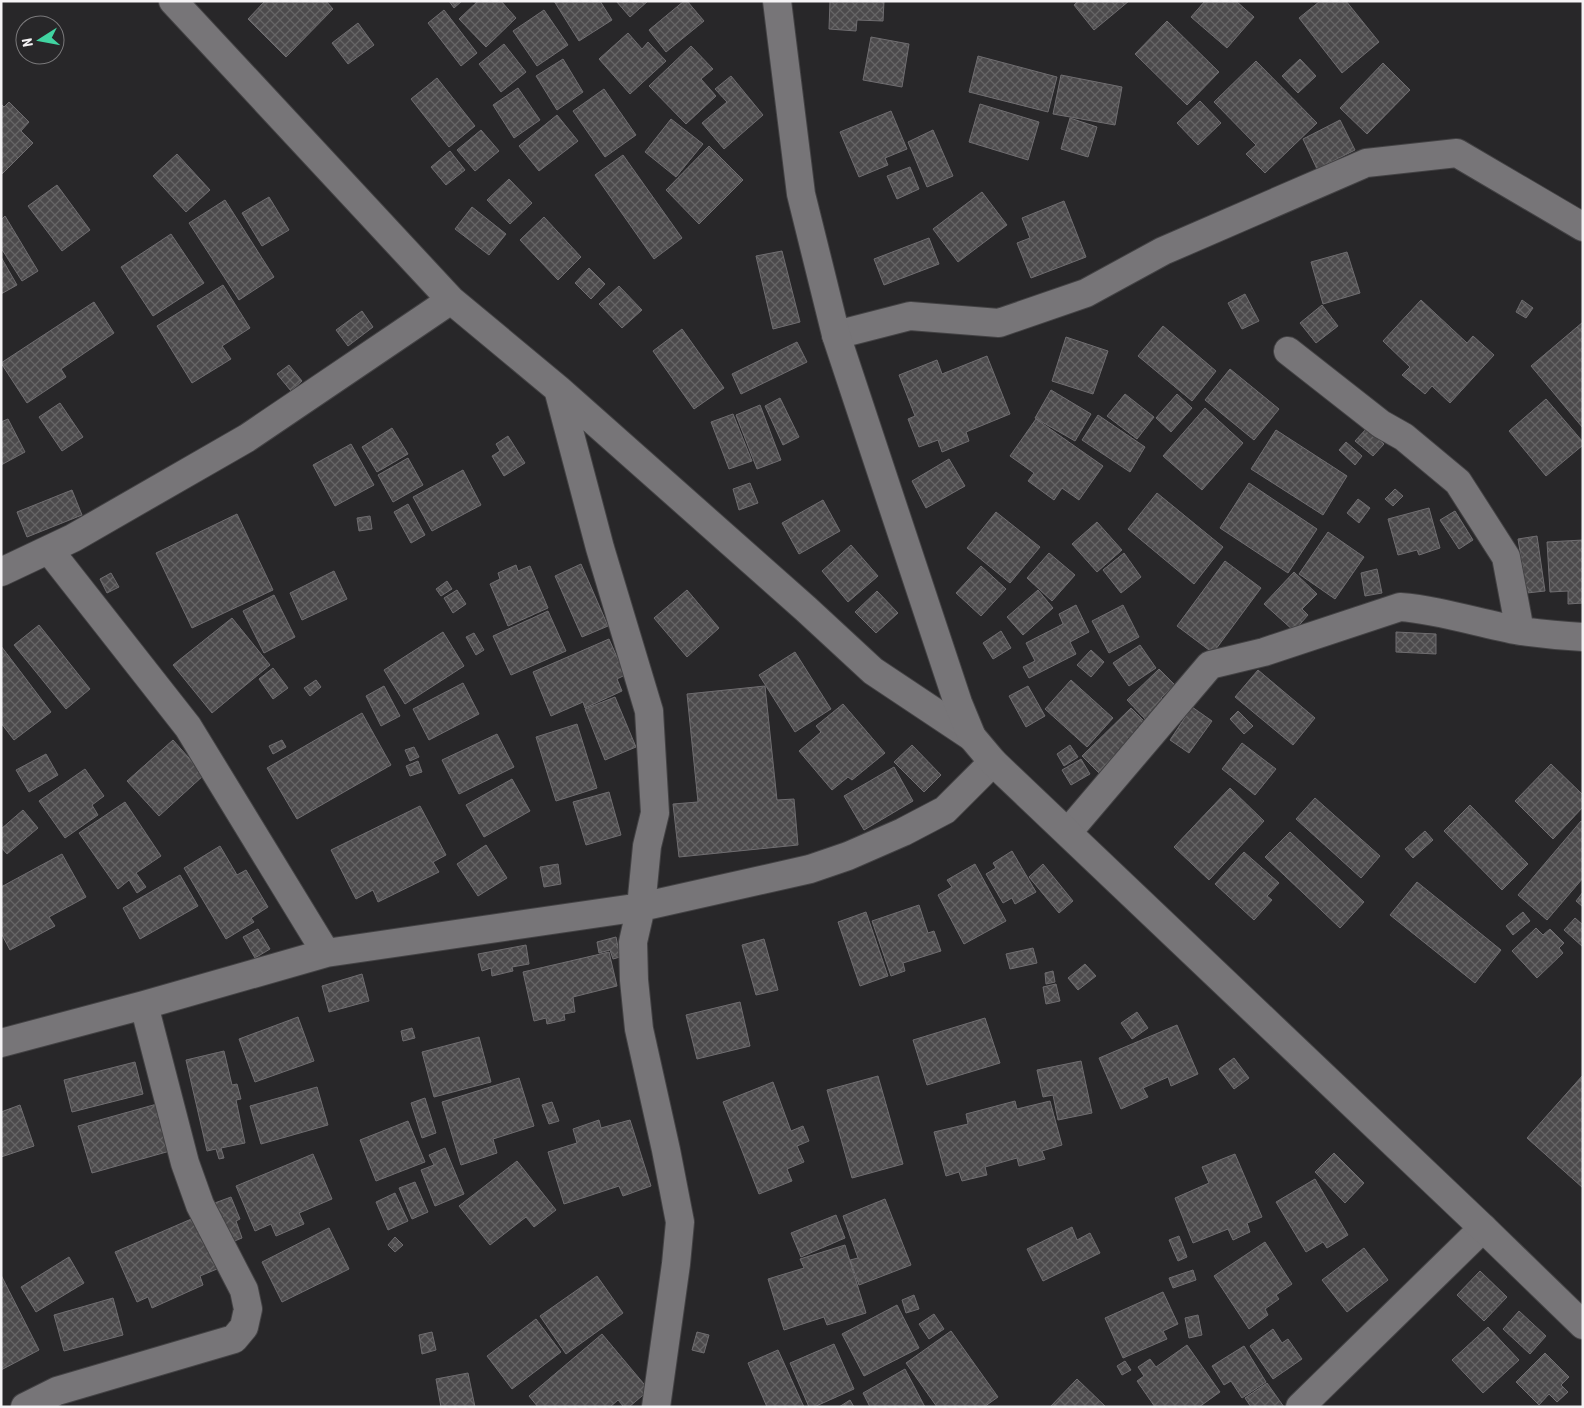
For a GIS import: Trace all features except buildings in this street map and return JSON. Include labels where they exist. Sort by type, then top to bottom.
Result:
[{"type":"street","points":[[173,1],[451,300],[558,389],[806,609],[873,671],[972,737],[993,762],[1583,1325]]},
{"type":"street","points":[[776,1],[801,194],[836,335],[958,703],[972,737]]},
{"type":"street","points":[[836,335],[910,316],[999,323],[1086,293],[1162,251],[1366,163],[1457,153],[1583,228]]},
{"type":"street","points":[[1,572],[73,538],[246,438],[451,300]]},
{"type":"street","points":[[1288,351],[1381,424],[1404,437],[1458,482],[1506,557],[1520,631]]},
{"type":"street","points":[[558,389],[600,548],[649,712],[654,813],[647,846],[641,907],[633,942],[634,980],[639,1030],[680,1222],[656,1407]]},
{"type":"street","points":[[49,550],[188,727],[326,953]]},
{"type":"street","points":[[1068,832],[1210,665],[1264,652],[1400,608],[1423,609],[1520,631],[1560,636],[1583,636]]},
{"type":"street","points":[[1,1043],[144,1005],[326,953],[641,907],[810,868],[848,856],[903,832],[945,810],[993,762]]},
{"type":"street","points":[[25,1407],[57,1391],[234,1339],[244,1327],[248,1309],[244,1290],[200,1204],[185,1163],[144,1005]]},
{"type":"street","points":[[1300,1407],[1483,1228]]}]
